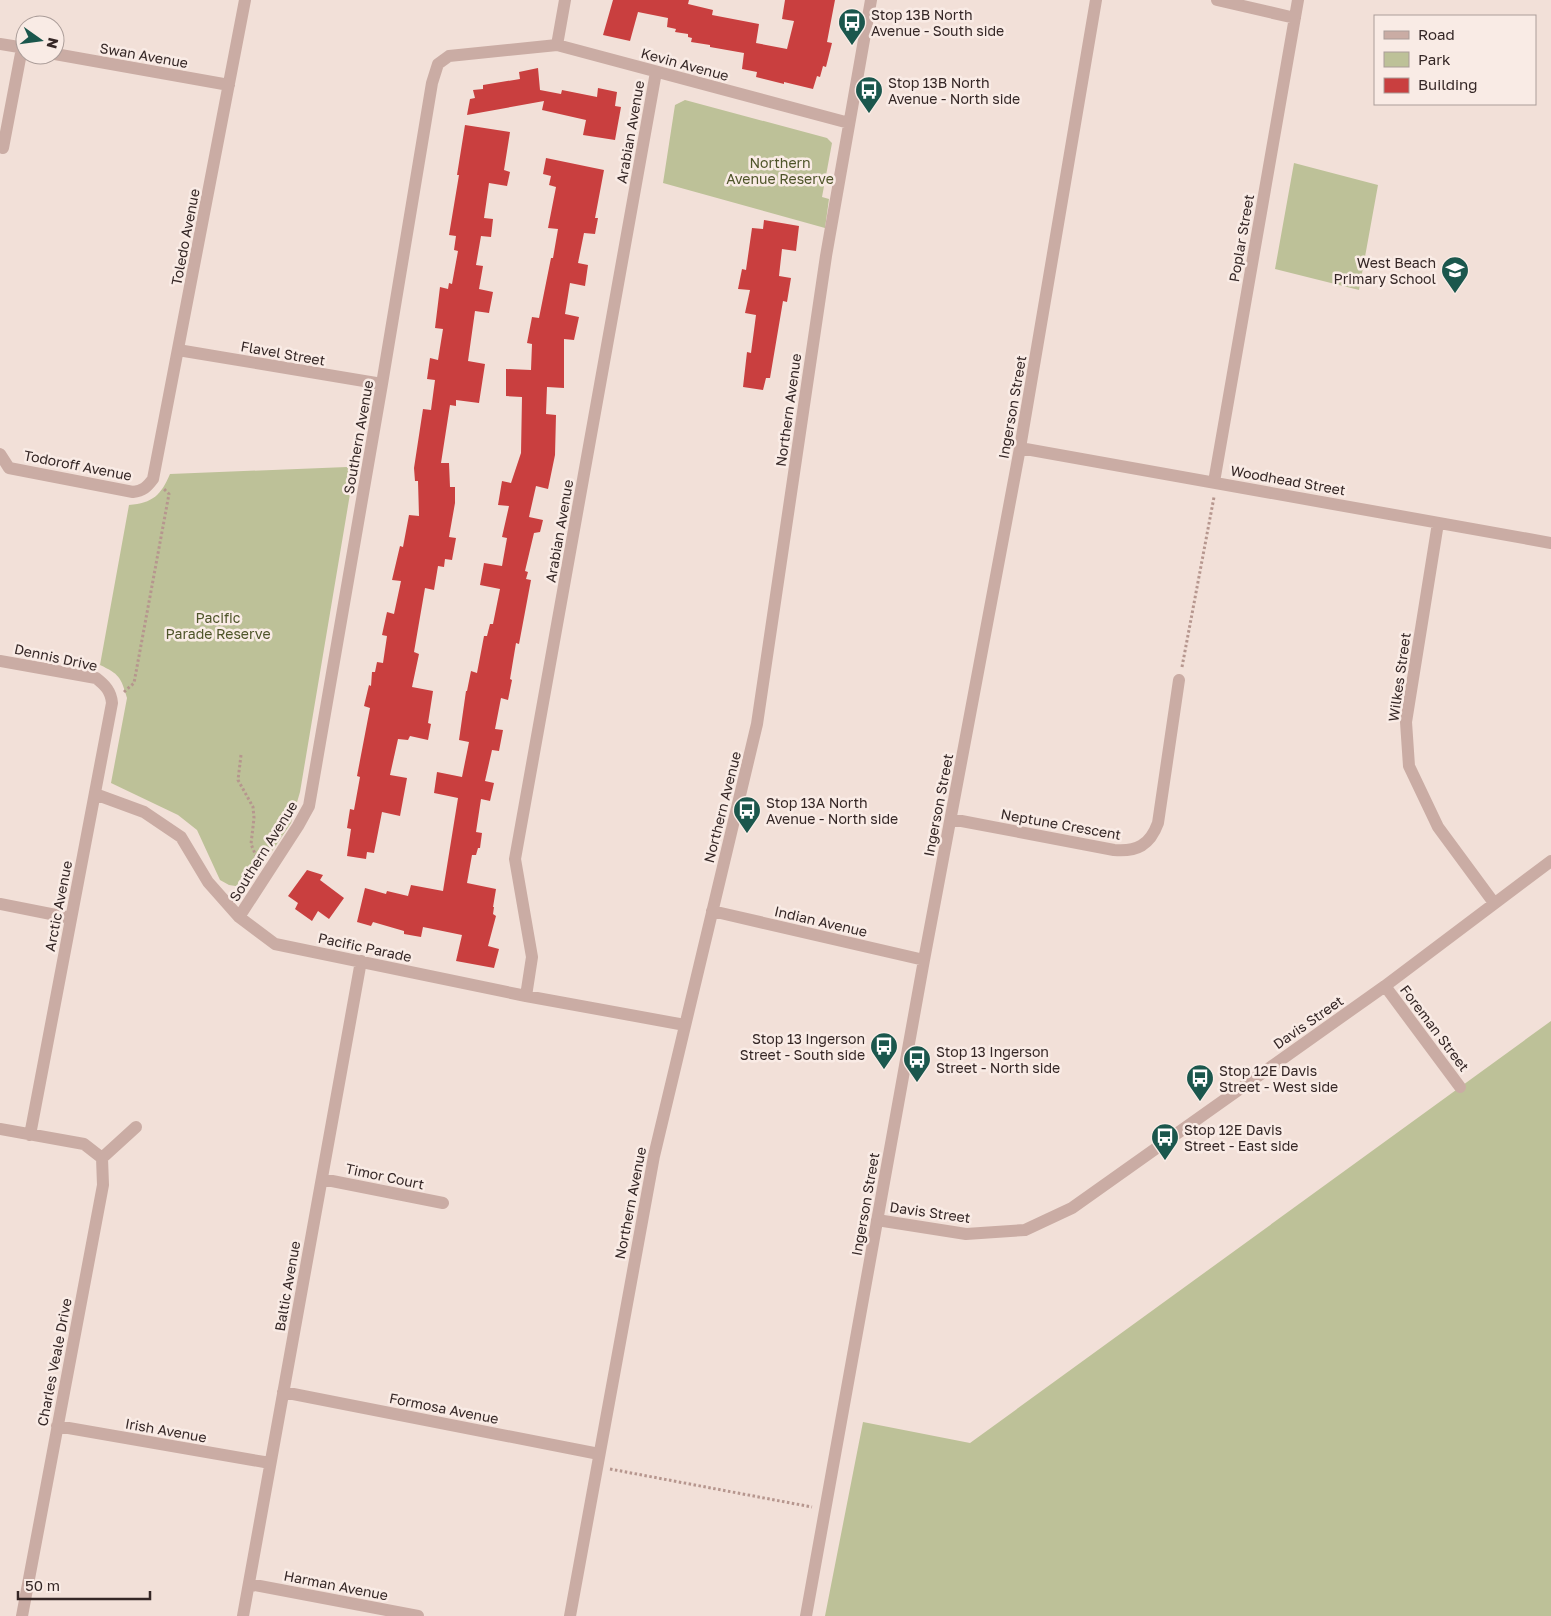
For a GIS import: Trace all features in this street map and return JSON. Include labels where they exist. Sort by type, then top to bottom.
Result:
[{"type":"street","name":"Toledo Avenue","points":[[154,479],[245,0]]},
{"type":"street","points":[[557,45],[565,0]]},
{"type":"street","name":"Northern Avenue","points":[[570,1616],[654,1156],[758,724],[825,266],[871,0]]},
{"type":"street","name":"Ingerson Street","points":[[806,1616],[924,960],[1020,448],[1096,0]]},
{"type":"street","points":[[1217,0],[1295,18]]},
{"type":"street","name":"Poplar Street","points":[[1214,482],[1298,0]]},
{"type":"street","points":[[0,44],[15,47]]},
{"type":"street","name":"Kevin Avenue","points":[[557,45],[849,123]]},
{"type":"street","name":"Southern Avenue","points":[[240,918],[309,806],[432,82],[438,64],[449,56],[557,45]]},
{"type":"street","name":"Swan Avenue","points":[[65,56],[229,85]]},
{"type":"street","points":[[3,148],[20,65]]},
{"type":"street","name":"Arabian Avenue","points":[[526,996],[532,957],[515,859],[656,72]]},
{"type":"street","name":"Flavel Street","points":[[178,350],[382,384]]},
{"type":"street","name":"Woodhead Street","points":[[1020,448],[1551,544]]},
{"type":"street","name":"Todoroff Avenue","points":[[0,454],[9,468],[133,492],[147,487],[154,479]]},
{"type":"street","name":"Wilkes Street","points":[[1438,523],[1406,722],[1410,766],[1438,827],[1494,903]]},
{"type":"street","name":"Dennis Drive","points":[[0,661],[96,678],[105,684],[110,692],[112,703]]},
{"type":"street","name":"Neptune Crescent","points":[[951,819],[1114,850],[1126,851],[1136,849],[1150,839],[1158,823],[1179,680]]},
{"type":"street","name":"Arctic Avenue","points":[[30,1135],[112,703]]},
{"type":"street","name":"Pacific Parade","points":[[95,794],[144,812],[181,837],[208,882],[240,918],[275,944],[526,996],[685,1024]]},
{"type":"street","name":"Davis Street","points":[[877,1220],[966,1234],[1025,1230],[1072,1208],[1385,986],[1551,861]]},
{"type":"street","points":[[0,904],[71,918]]},
{"type":"street","name":"Indian Avenue","points":[[712,910],[924,960]]},
{"type":"street","name":"Baltic Avenue","points":[[243,1616],[361,961]]},
{"type":"street","name":"Foreman Street","points":[[1385,986],[1460,1088]]},
{"type":"street","points":[[0,1129],[84,1144],[102,1158],[136,1127]]},
{"type":"street","name":"Charles Veale Drive","points":[[22,1616],[103,1185],[102,1158]]},
{"type":"street","name":"Timor Court","points":[[322,1179],[443,1203]]},
{"type":"street","name":"Formosa Avenue","points":[[283,1392],[599,1454]]},
{"type":"street","name":"Irish Avenue","points":[[57,1426],[270,1463]]},
{"type":"street","name":"Harman Avenue","points":[[249,1584],[418,1616]]},
{"type":"path","points":[[112,703],[134,683],[169,494],[154,479]]},
{"type":"path","points":[[1179,680],[1215,495],[1214,482]]},
{"type":"path","points":[[241,756],[238,780],[253,807],[252,844],[256,858],[268,873]]},
{"type":"path","points":[[597,1467],[825,1510]]},
{"type":"green space","name":"Northern Avenue Reserve","points":[[685,100],[827,138],[832,143],[822,197],[829,199],[825,228],[663,183],[675,105]]},
{"type":"green space","points":[[1294,163],[1378,185],[1359,290],[1275,269]]},
{"type":"green space","name":"Pacific Parade Reserve","points":[[347,467],[354,470],[300,792],[291,823],[254,878],[242,887],[229,885],[220,880],[197,830],[178,815],[111,783],[127,698],[118,677],[100,665],[129,505],[144,502],[155,497],[170,474]]},
{"type":"green space","points":[[1551,1021],[1551,1616],[825,1616],[863,1422],[970,1443]]},
{"type":"building","points":[[613,0],[689,0],[688,4],[713,10],[712,15],[759,24],[756,43],[787,49],[794,21],[782,19],[785,0],[835,0],[827,42],[832,43],[826,67],[823,66],[820,77],[817,76],[813,89],[756,77],[757,72],[742,69],[744,53],[691,42],[692,38],[688,37],[688,34],[675,32],[676,29],[667,27],[668,18],[638,12],[630,41],[603,35]]},
{"type":"building","points":[[538,68],[540,90],[561,94],[562,90],[597,97],[598,88],[617,92],[615,106],[621,107],[615,140],[583,135],[586,120],[542,110],[544,101],[467,115],[470,99],[475,98],[473,90],[483,89],[483,85],[520,79],[519,72]]},
{"type":"building","points":[[465,125],[510,132],[504,170],[510,172],[507,186],[489,183],[484,218],[493,219],[491,237],[481,236],[476,265],[483,266],[479,289],[493,292],[489,313],[475,311],[468,361],[485,364],[479,403],[456,400],[456,406],[450,405],[441,463],[449,463],[450,487],[455,487],[455,503],[449,537],[456,538],[452,560],[445,559],[444,567],[438,566],[434,590],[425,588],[414,652],[419,654],[412,687],[433,691],[428,723],[431,724],[428,740],[410,736],[408,740],[398,739],[390,775],[407,778],[400,816],[382,812],[374,853],[367,852],[366,859],[347,856],[351,829],[347,828],[350,809],[354,810],[360,777],[357,776],[370,708],[364,706],[369,685],[371,686],[372,672],[375,672],[377,662],[383,663],[387,636],[382,635],[387,612],[394,614],[401,581],[392,580],[400,546],[403,547],[409,515],[419,516],[418,481],[415,481],[414,468],[423,409],[431,410],[435,380],[427,379],[430,358],[438,360],[443,329],[435,328],[440,287],[448,289],[449,283],[452,284],[458,251],[454,250],[456,236],[449,235]]},
{"type":"building","points":[[546,158],[604,170],[595,218],[598,218],[595,234],[584,233],[578,263],[588,265],[585,286],[570,283],[565,314],[579,317],[574,340],[564,339],[564,388],[547,387],[546,414],[556,415],[555,455],[548,489],[536,486],[529,517],[543,520],[540,532],[534,533],[525,571],[528,572],[526,579],[531,580],[519,644],[516,643],[508,700],[501,698],[495,729],[503,730],[499,751],[492,750],[485,781],[494,783],[490,801],[481,799],[476,832],[482,833],[480,848],[478,848],[476,855],[472,855],[467,883],[496,889],[493,914],[496,916],[488,946],[499,949],[494,968],[456,961],[462,935],[423,927],[421,937],[404,934],[404,931],[373,922],[371,926],[357,922],[365,888],[386,894],[387,891],[408,896],[411,885],[443,891],[458,798],[434,793],[437,772],[462,777],[469,742],[459,740],[466,691],[471,671],[477,673],[484,636],[487,636],[490,624],[493,624],[500,589],[480,585],[484,563],[502,566],[507,538],[502,537],[509,506],[498,505],[502,481],[511,483],[521,453],[522,397],[506,396],[506,369],[531,370],[532,344],[527,343],[532,317],[539,318],[558,229],[548,228],[556,187],[549,185],[551,176],[543,174]]},
{"type":"building","points":[[764,220],[799,226],[796,251],[782,249],[779,276],[791,278],[787,302],[783,301],[770,378],[766,378],[763,390],[743,387],[747,352],[751,353],[756,315],[745,313],[750,290],[738,289],[742,269],[746,270],[752,228],[763,229]]},
{"type":"building","points":[[307,870],[323,875],[320,880],[344,898],[329,919],[318,911],[312,921],[295,909],[298,903],[288,896]]},
{"type":"place","name":"Stop 13B North Avenue - South side","points":[[852,46]]},
{"type":"place","name":"Stop 13B North Avenue - North side","points":[[869,114]]},
{"type":"place","name":"West Beach Primary School","points":[[1455,294]]},
{"type":"place","name":"Stop 13A North Avenue - North side","points":[[747,834]]},
{"type":"place","name":"Stop 13 Ingerson Street - South side","points":[[884,1070]]},
{"type":"place","name":"Stop 13 Ingerson Street - North side","points":[[917,1083]]},
{"type":"place","name":"Stop 12E Davis Street - West side","points":[[1200,1102]]},
{"type":"place","name":"Stop 12E Davis Street - East side","points":[[1165,1161]]}]
